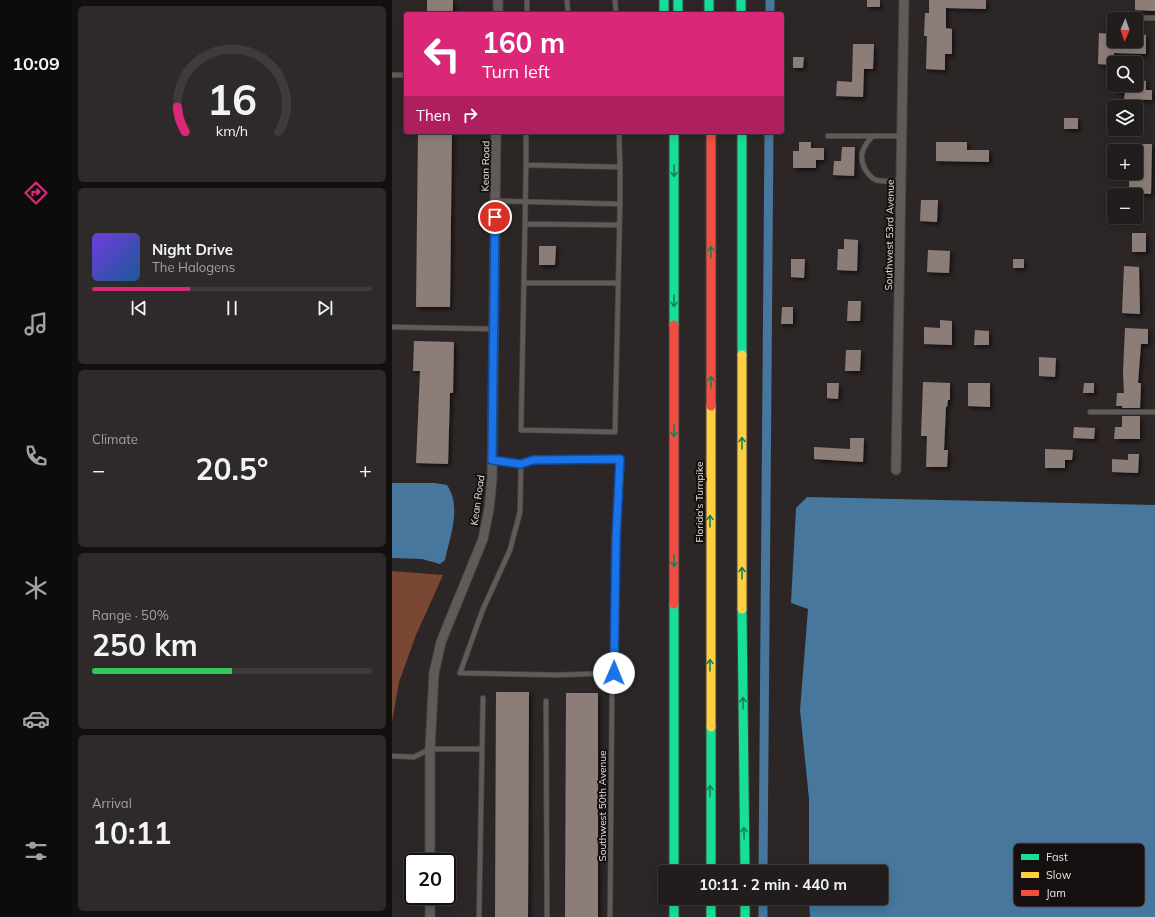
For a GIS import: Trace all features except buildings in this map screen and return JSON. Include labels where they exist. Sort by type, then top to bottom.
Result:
[{"type":"highway","points":[[664,0],[664,12]]},
{"type":"highway","points":[[678,0],[678,12]]},
{"type":"highway","points":[[708,0],[709,12]]},
{"type":"highway","points":[[741,0],[741,12]]},
{"type":"highway","points":[[674,134],[674,865]]},
{"type":"highway","name":"Florida's Turnpike","points":[[711,134],[711,865]]},
{"type":"highway","points":[[742,134],[744,865]]},
{"type":"highway","points":[[674,905],[674,917]]},
{"type":"highway","points":[[711,905],[711,917]]},
{"type":"highway","points":[[745,905],[745,917]]},
{"type":"street","points":[[498,0],[498,12]]},
{"type":"street","name":"Southwest 53rd Avenue","points":[[896,470],[904,0]]},
{"type":"street","name":"Kean Road","points":[[430,853],[430,749],[434,673],[441,642],[482,539],[489,509],[492,460],[496,134]]},
{"type":"street","points":[[430,905],[430,917]]},
{"type":"lane","points":[[527,0],[527,12]]},
{"type":"lane","points":[[567,0],[568,12]]},
{"type":"lane","points":[[616,0],[616,12]]},
{"type":"lane","points":[[1143,18],[1155,18]]},
{"type":"lane","points":[[392,75],[404,75]]},
{"type":"lane","points":[[526,134],[521,430],[615,432],[617,283],[620,204],[619,134]]},
{"type":"lane","points":[[828,136],[902,136]]},
{"type":"lane","points":[[873,136],[866,143],[861,153],[862,164],[868,174],[874,179],[880,181],[901,181]]},
{"type":"lane","points":[[526,165],[620,167]]},
{"type":"lane","points":[[495,201],[526,203],[620,204]]},
{"type":"lane","points":[[525,224],[619,225]]},
{"type":"lane","points":[[524,283],[617,283]]},
{"type":"lane","points":[[392,328],[493,329]]},
{"type":"lane","points":[[1090,412],[1155,412]]},
{"type":"lane","points":[[492,460],[521,464],[533,460],[620,459],[616,540],[614,673],[558,675],[460,673],[483,610],[510,550],[520,512],[521,464]]},
{"type":"lane","name":"Southwest 50th Avenue","points":[[610,917],[612,695]]},
{"type":"lane","points":[[479,917],[483,698]]},
{"type":"lane","points":[[546,701],[547,917]]},
{"type":"lane","points":[[392,756],[414,757],[430,749],[482,749]]},
{"type":"shaded area","points":[[392,571],[443,575],[416,635],[399,682],[392,722]]},
{"type":"water","points":[[392,483],[435,483],[447,485],[454,503],[454,522],[445,560],[440,564],[422,559],[392,558]]},
{"type":"water","points":[[807,497],[1155,505],[1155,917],[810,917],[809,905],[888,905],[888,865],[809,865],[809,799],[800,710],[808,609],[791,603],[796,508]]},
{"type":"waterway","points":[[770,0],[770,12]]},
{"type":"waterway","points":[[763,865],[769,134]]},
{"type":"waterway","points":[[763,905],[763,917]]},
{"type":"traffic: fast","points":[[664,0],[664,12]]},
{"type":"traffic: fast","points":[[678,0],[678,12]]},
{"type":"traffic: fast","points":[[709,0],[709,12]]},
{"type":"traffic: fast","points":[[741,0],[741,12]]},
{"type":"traffic: fast","points":[[674,134],[674,325]]},
{"type":"traffic: fast","points":[[742,134],[742,355]]},
{"type":"traffic: fast","points":[[674,604],[674,865]]},
{"type":"traffic: fast","points":[[742,609],[745,865]]},
{"type":"traffic: fast","points":[[711,727],[711,865]]},
{"type":"traffic: fast","points":[[674,905],[674,917]]},
{"type":"traffic: fast","points":[[711,905],[711,917]]},
{"type":"traffic: fast","points":[[745,905],[745,917]]},
{"type":"traffic: slow","points":[[742,355],[742,609]]},
{"type":"traffic: slow","points":[[711,406],[711,727]]},
{"type":"traffic: jam","points":[[711,134],[711,406]]},
{"type":"traffic: jam","points":[[674,325],[674,604]]},
{"type":"route","points":[[495,217],[492,460],[521,464],[533,460],[620,459],[616,540],[614,673]]}]
